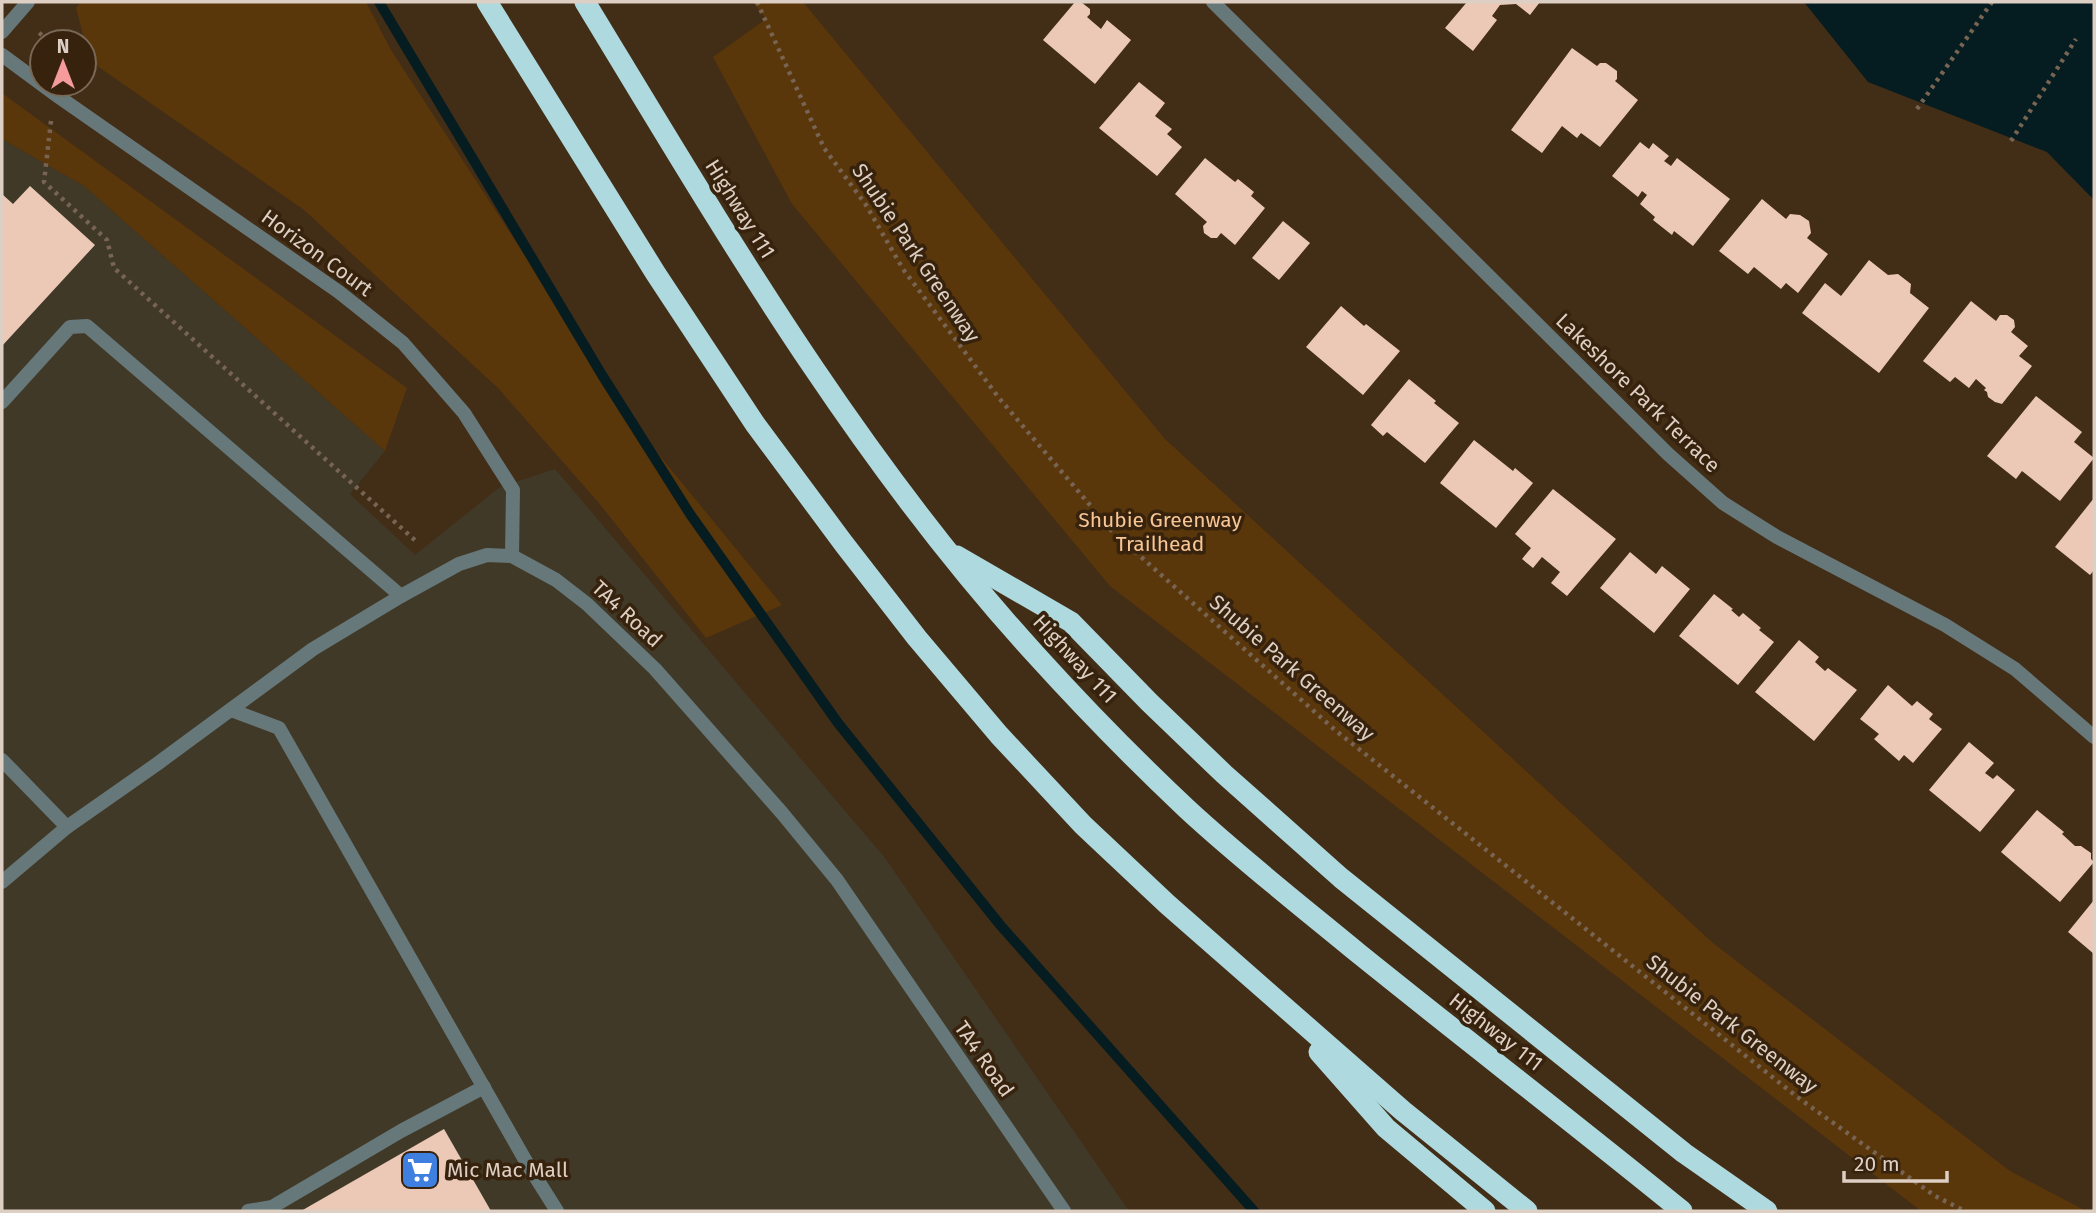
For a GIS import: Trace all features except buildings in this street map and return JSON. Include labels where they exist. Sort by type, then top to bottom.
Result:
[{"type":"highway","points":[[487,2],[656,275],[747,412],[917,638],[999,735],[1083,825],[1259,984],[1403,1111],[1527,1211]]},
{"type":"highway","name":"Highway 111","points":[[585,2],[777,315],[868,448],[943,548],[1036,655],[1190,811],[1312,915],[1682,1211]]},
{"type":"highway","points":[[943,548],[1071,622],[1215,765],[1341,878],[1684,1153],[1767,1211]]},
{"type":"highway","points":[[1259,984],[1386,1128],[1485,1211]]},
{"type":"street","points":[[2,32],[27,2]]},
{"type":"street","name":"Lakeshore Park Terrace","points":[[1213,2],[1668,454],[1723,503],[1777,537],[1945,625],[2015,669],[2094,737]]},
{"type":"street","name":"Horizon Court","points":[[2,55],[28,74]]},
{"type":"street","name":"Horizon Court","points":[[60,98],[339,292],[403,343],[464,413],[513,490],[512,556]]},
{"type":"street","points":[[2,402],[70,327],[87,326],[401,596]]},
{"type":"street","points":[[2,882],[67,827],[313,649],[459,564],[487,555],[512,556]]},
{"type":"street","name":"TA4 Road","points":[[512,556],[556,580],[587,604],[655,669],[782,813],[837,880],[1064,1211]]},
{"type":"street","points":[[231,710],[279,728],[556,1211]]},
{"type":"street","points":[[2,760],[67,827]]},
{"type":"street","points":[[248,1211],[272,1207],[401,1131],[484,1087]]},
{"type":"path","name":"Shubie Park Greenway","points":[[757,2],[824,148],[866,205],[903,269],[999,398],[1112,531],[1335,730],[1800,1099],[1935,1196],[1965,1211]]},
{"type":"path","points":[[1917,109],[1992,2]]},
{"type":"path","points":[[2011,141],[2076,39]]},
{"type":"path","points":[[59,98],[52,114],[44,182],[107,240],[114,268],[418,542]]},
{"type":"shaded area","name":"Mic Mac Mall","points":[[2,139],[84,186],[385,451],[350,494],[415,555],[500,487],[555,469],[885,858],[1129,1211],[2,1211]]},
{"type":"green space","points":[[81,2],[366,2],[391,50],[637,428],[782,605],[706,638],[598,502],[498,388],[304,210],[98,67],[98,28],[81,28],[76,8]]},
{"type":"green space","name":"Shubie Greenway Trailhead","points":[[753,2],[803,2],[1165,439],[1713,943],[2010,1171],[2086,1211],[1921,1211],[1110,586],[792,204],[713,57],[766,19]]},
{"type":"green space","points":[[2,93],[407,388],[385,451],[84,186],[2,139]]},
{"type":"water","points":[[1804,2],[2094,2],[2094,200],[2047,152],[1868,82]]},
{"type":"waterway","points":[[379,2],[602,375],[690,514],[838,723],[1001,926],[1254,1211]]},
{"type":"place","name":"Mic Mac Mall","points":[[420,1170]]}]
